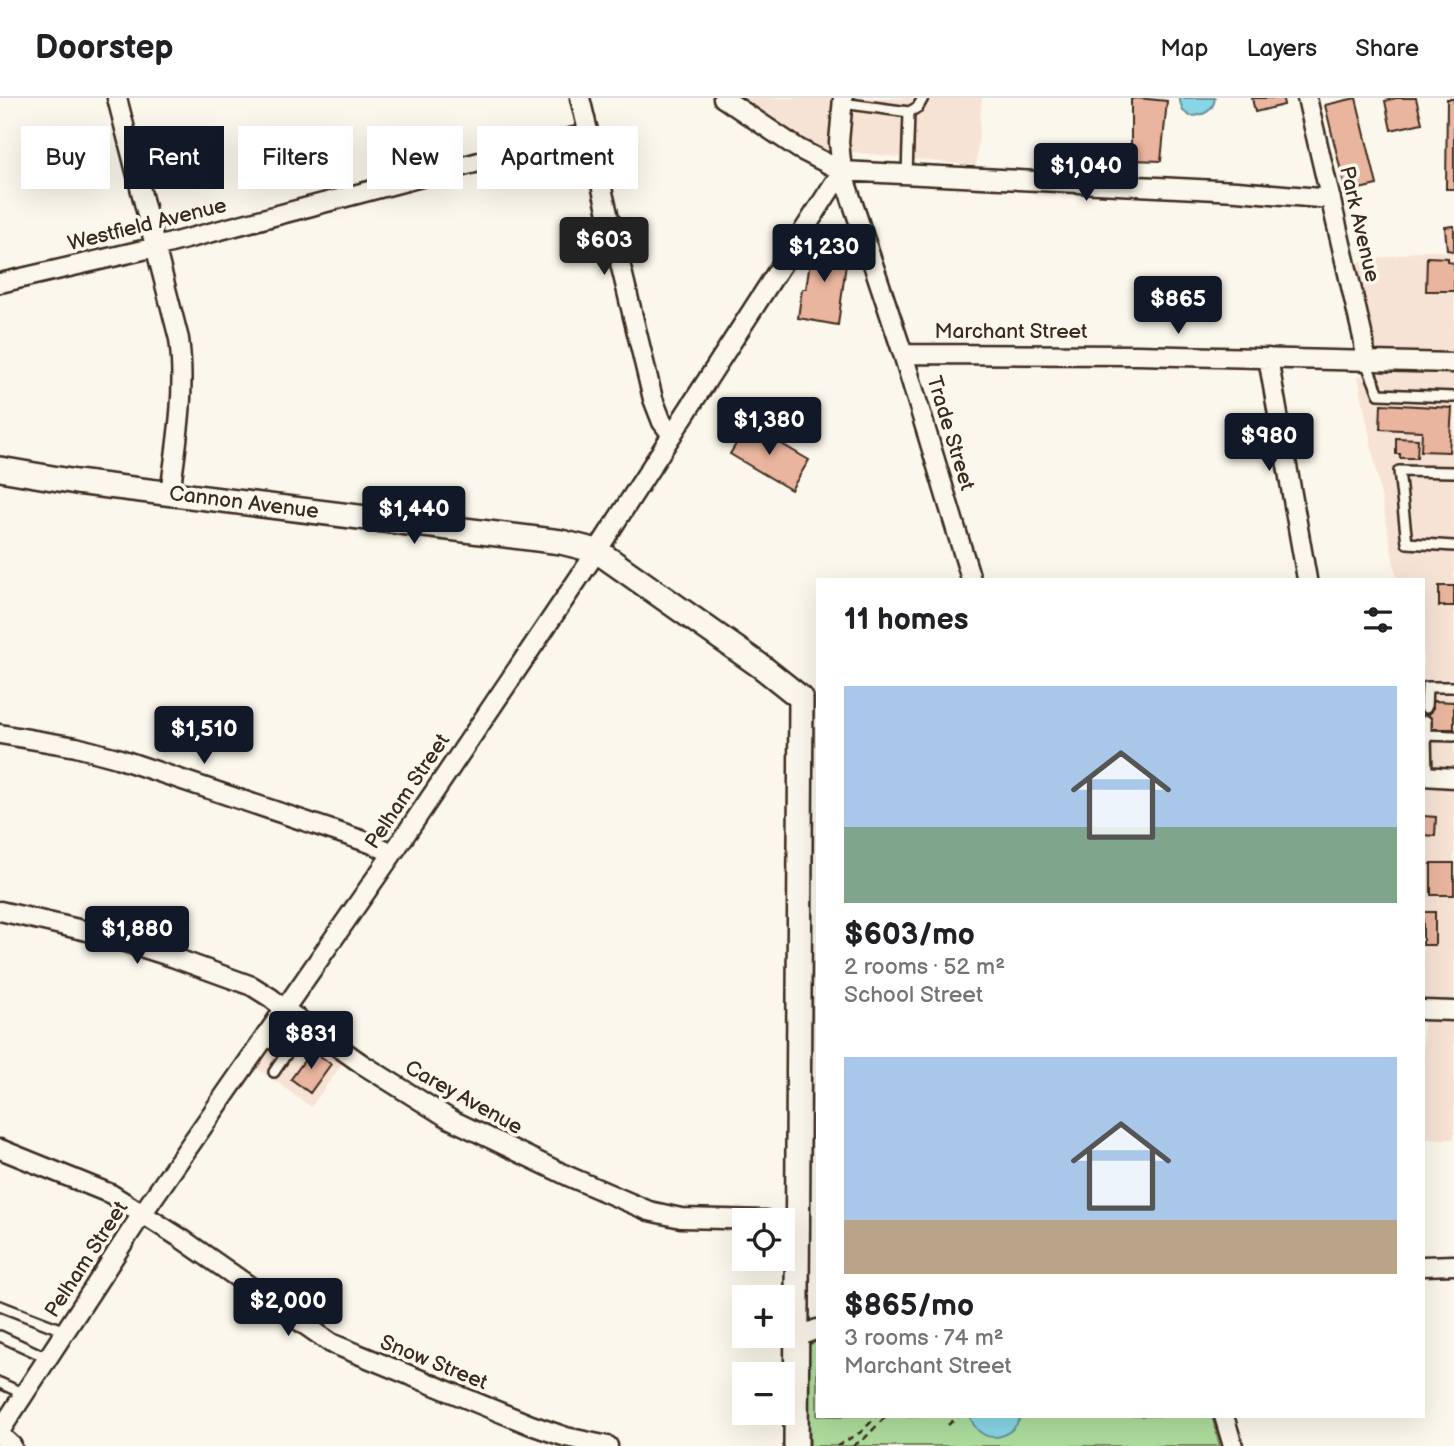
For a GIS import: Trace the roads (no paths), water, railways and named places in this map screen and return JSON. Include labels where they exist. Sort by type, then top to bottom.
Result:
[{"type":"street","points":[[117,98],[179,339],[183,385],[170,493]]},
{"type":"street","points":[[580,98],[587,126]]},
{"type":"street","points":[[723,98],[799,149],[842,171],[1237,191],[1331,199]]},
{"type":"street","name":"Park Avenue","points":[[1307,98],[1364,342],[1365,360]]},
{"type":"street","name":"Trade Street","points":[[843,100],[839,142],[842,171],[903,354],[971,578]]},
{"type":"street","name":"Westfield Avenue","points":[[0,283],[156,247],[477,162]]},
{"type":"street","name":"Pelham Street","points":[[0,1433],[142,1214],[393,853],[597,551],[842,171]]},
{"type":"street","points":[[602,189],[653,399],[662,422],[671,435]]},
{"type":"street","name":"Marchant Street","points":[[903,354],[1137,355],[1454,363]]},
{"type":"street","points":[[1268,358],[1307,578]]},
{"type":"street","name":"Cannon Avenue","points":[[0,469],[76,482],[561,542],[597,551],[809,700]]},
{"type":"street","points":[[790,1208],[809,700]]},
{"type":"street","points":[[0,734],[76,747],[117,758],[393,853]]},
{"type":"street","points":[[1425,776],[1454,778]]},
{"type":"street","name":"Carey Avenue","points":[[0,911],[100,934],[252,986],[396,1086],[450,1119],[501,1144],[649,1211],[681,1218],[732,1219]]},
{"type":"street","points":[[1425,1010],[1454,1011]]},
{"type":"street","name":"Snow Street","points":[[0,1149],[111,1194],[331,1343],[531,1425],[566,1437],[608,1446]]},
{"type":"street","points":[[1425,1266],[1454,1265]]},
{"type":"street","points":[[793,1271],[796,1338],[796,1446]]},
{"type":"street","points":[[796,1338],[816,1329]]},
{"type":"street","points":[[1225,1418],[1233,1446]]},
{"type":"street","points":[[0,1433],[12,1446]]},
{"type":"lane","points":[[843,100],[909,111],[918,107],[923,98]]},
{"type":"lane","points":[[907,175],[909,111]]},
{"type":"lane","points":[[1365,360],[1379,394],[1454,397]]},
{"type":"lane","points":[[1454,472],[1399,471],[1407,543],[1454,546]]},
{"type":"lane","points":[[1426,708],[1427,687],[1454,687]]},
{"type":"lane","points":[[1425,776],[1426,721]]},
{"type":"lane","points":[[1426,735],[1454,736]]},
{"type":"lane","points":[[274,1072],[306,1025]]},
{"type":"lane","points":[[263,1039],[287,1053]]},
{"type":"lane","points":[[0,1306],[65,1331]]},
{"type":"lane","points":[[0,1336],[48,1357]]},
{"type":"lane","points":[[0,1383],[24,1394]]},
{"type":"water","points":[[1179,98],[1215,98],[1207,112],[1190,116],[1183,111]]},
{"type":"water","points":[[971,1418],[1020,1418],[1010,1431],[995,1437],[987,1436],[974,1426]]}]
